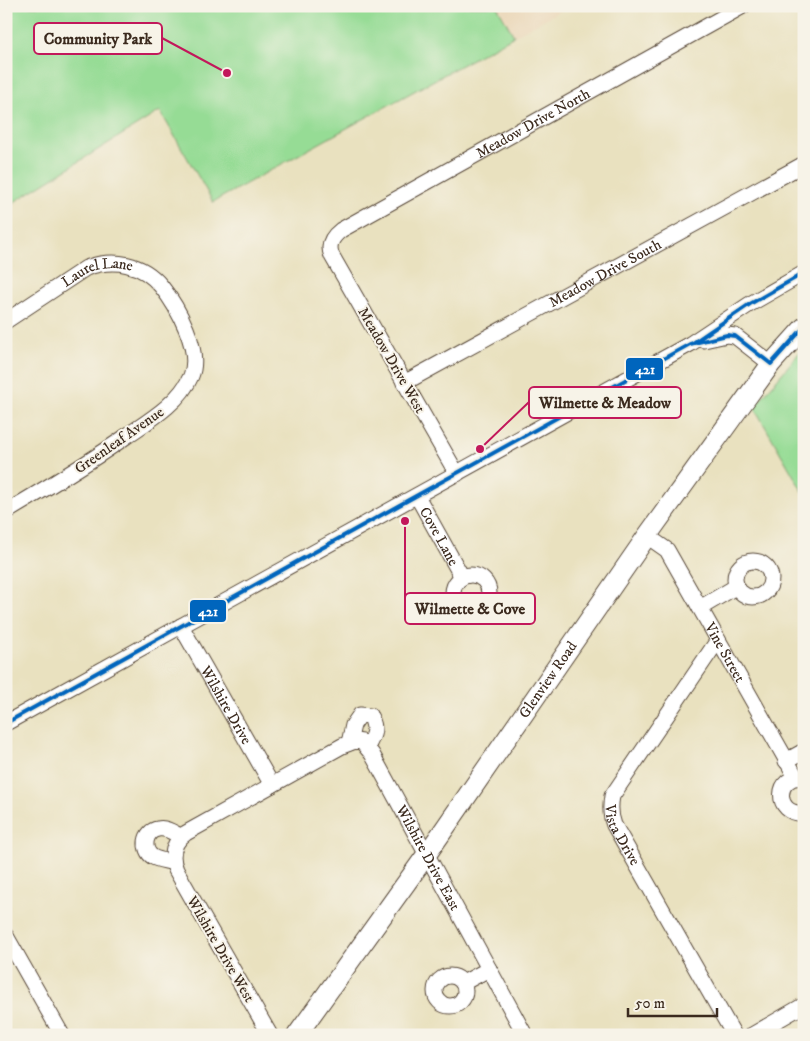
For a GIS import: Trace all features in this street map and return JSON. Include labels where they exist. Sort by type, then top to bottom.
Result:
[{"type":"main road","name":"Glenview Road","points":[[296,1035],[427,854],[647,536],[771,364],[804,327]]},
{"type":"street","name":"Meadow Drive North","points":[[330,245],[332,239],[341,230],[743,6]]},
{"type":"street","name":"Meadow Drive South","points":[[404,383],[804,164]]},
{"type":"street","name":"Meadow Drive West","points":[[330,245],[332,256],[457,474]]},
{"type":"street","name":"Laurel Lane","points":[[6,321],[86,268],[110,263],[133,265],[144,271],[162,287],[178,313]]},
{"type":"street","points":[[6,723],[690,344],[750,304],[804,274]]},
{"type":"street","name":"Greenleaf Avenue","points":[[6,512],[77,470],[116,444],[169,405],[182,390],[191,376],[193,354],[190,337],[178,313]]},
{"type":"street","points":[[690,344],[727,335],[735,336],[771,364]]},
{"type":"street","name":"Cove Lane","points":[[417,496],[462,577]]},
{"type":"street","name":"Vine Street","points":[[647,536],[667,550],[786,761],[800,777],[790,780],[782,789],[782,802],[790,811],[804,813]]},
{"type":"street","points":[[700,608],[737,586]]},
{"type":"street","name":"Wilshire Drive","points":[[181,626],[272,785]]},
{"type":"street","name":"Vista Drive","points":[[718,640],[612,796],[610,806],[614,825],[734,1035]]},
{"type":"street","points":[[180,836],[168,830],[158,829],[150,832],[146,840],[147,850],[153,857],[173,863],[173,850],[180,836],[349,742],[362,742],[367,747],[375,734],[374,723],[370,716],[360,715],[353,725],[349,742]]},
{"type":"street","name":"Wilshire Drive East","points":[[367,747],[526,1035]]},
{"type":"street","points":[[786,761],[804,751]]},
{"type":"street","name":"Wilshire Drive West","points":[[173,863],[270,1035]]},
{"type":"street","points":[[6,936],[62,1035]]},
{"type":"street","points":[[463,983],[489,969]]},
{"type":"street","points":[[752,1035],[804,1004]]},
{"type":"shaded area","points":[[497,6],[569,6],[514,36]]},
{"type":"green space","points":[[6,6],[497,6],[514,36],[213,202],[160,111],[6,207]]},
{"type":"green space","points":[[804,347],[804,494],[754,407]]},
{"type":"transit line","name":"421","points":[[693,343],[750,304],[804,273]]},
{"type":"transit line","name":"421","points":[[6,723],[690,344],[727,335],[735,336],[771,364],[804,327]]},
{"type":"place","name":"Community Park","points":[[227,73]]},
{"type":"place","name":"Wilmette & Meadow","points":[[480,449]]},
{"type":"place","name":"Wilmette & Cove","points":[[405,521]]}]
